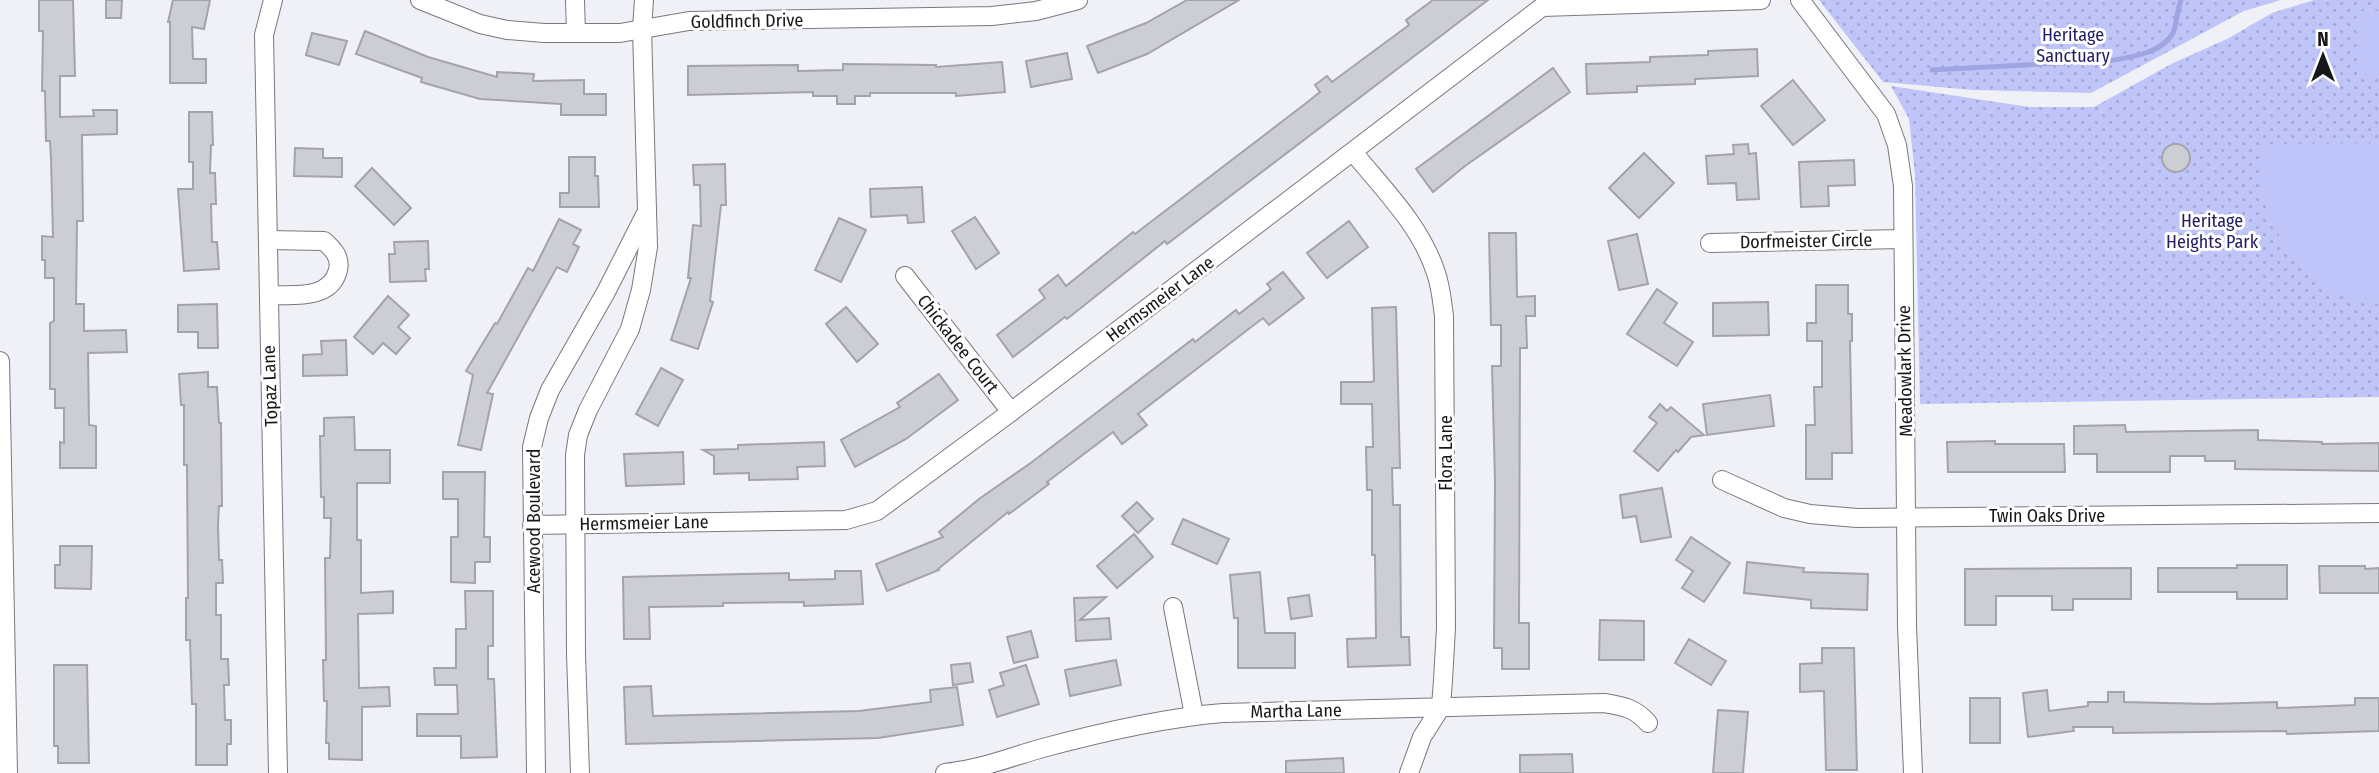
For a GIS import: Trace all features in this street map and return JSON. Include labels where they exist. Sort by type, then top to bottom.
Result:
[{"type":"street","name":"Topaz Lane","points":[[273,0],[264,35],[278,773]]},
{"type":"street","name":"Goldfinch Drive","points":[[420,0],[480,24],[508,30],[576,33],[620,33],[689,21],[992,16],[1036,11],[1078,0]]},
{"type":"street","points":[[575,0],[576,33]]},
{"type":"street","name":"Acewood Boulevard","points":[[580,773],[574,484],[578,435],[630,329],[641,290],[648,247],[642,28],[645,0]]},
{"type":"street","name":"Hermsmeier Lane","points":[[532,525],[846,520],[877,512],[1544,4],[1761,0]]},
{"type":"street","name":"Meadowlark Drive","points":[[1800,0],[1886,114],[1897,145],[1903,186],[1906,517],[1913,773]]},
{"type":"street","name":"Flora Lane","points":[[1353,152],[1417,232],[1440,287],[1446,344],[1446,628],[1441,707],[1422,737],[1409,773]]},
{"type":"street","name":"Acewood Boulevard","points":[[536,773],[532,447],[550,390],[606,292],[647,212]]},
{"type":"street","name":"Dorfmeister Circle","points":[[1710,243],[1903,239]]},
{"type":"street","points":[[268,240],[324,241],[335,252],[339,266],[335,279],[324,290],[305,294],[269,295]]},
{"type":"street","name":"Chickadee Court","points":[[905,276],[1011,412]]},
{"type":"street","points":[[0,361],[2,582],[8,773]]},
{"type":"street","name":"Twin Oaks Drive","points":[[1722,480],[1784,508],[1810,514],[1857,518],[2379,513]]},
{"type":"street","points":[[1173,607],[1194,715]]},
{"type":"street","name":"Martha Lane","points":[[945,773],[976,769],[1052,746],[1194,715],[1604,703],[1628,707],[1639,712],[1648,723]]},
{"type":"green space","name":"Heritage Sanctuary","points":[[1819,0],[2281,0],[2244,11],[2091,93],[1973,90],[1883,82]]},
{"type":"green space","name":"Heritage Heights Park","points":[[2314,0],[2379,0],[2379,397],[1920,404],[1915,175],[1909,119],[1891,86],[2029,107],[2094,107],[2272,13]]},
{"type":"green space","points":[[2356,11],[2379,11],[2379,75],[2357,75]]},
{"type":"green space","points":[[2379,143],[2379,304],[2340,295],[2323,285],[2293,257],[2272,222],[2265,203],[2259,144]]},
{"type":"building","points":[[39,0],[73,0],[75,76],[60,76],[60,117],[94,116],[93,110],[117,110],[117,134],[82,135],[83,221],[77,221],[76,304],[84,304],[84,331],[126,330],[127,352],[88,353],[89,425],[96,426],[96,468],[60,468],[60,442],[64,443],[64,408],[55,408],[55,389],[50,389],[50,323],[54,321],[54,278],[45,278],[42,236],[53,237],[51,159],[50,141],[46,141],[45,91],[42,91],[43,31],[39,31]]},
{"type":"building","points":[[106,0],[122,0],[121,18],[106,18]]},
{"type":"building","points":[[173,0],[210,0],[204,29],[192,27],[193,59],[206,59],[206,83],[170,83],[168,22]]},
{"type":"building","points":[[1187,0],[1239,0],[1147,54],[1098,73],[1087,46],[1146,23]]},
{"type":"building","points":[[1433,0],[1488,0],[1167,244],[1165,241],[1067,319],[1065,317],[1013,357],[997,335],[1045,298],[1039,290],[1058,275],[1066,286],[1133,232],[1135,234],[1320,92],[1315,85],[1327,76],[1332,82],[1409,25],[1406,20]]},
{"type":"building","points":[[365,31],[428,57],[497,77],[497,72],[534,74],[533,81],[584,80],[584,94],[606,94],[606,115],[561,115],[561,104],[480,99],[421,82],[422,78],[356,54]]},
{"type":"building","points":[[312,33],[347,41],[339,65],[306,55]]},
{"type":"building","points":[[1757,49],[1758,76],[1695,79],[1695,84],[1637,86],[1637,92],[1587,94],[1586,64],[1650,62],[1650,57],[1708,55],[1708,51]]},
{"type":"building","points":[[1067,53],[1072,79],[1031,87],[1026,61]]},
{"type":"building","points":[[1002,62],[1005,92],[956,96],[956,93],[870,93],[870,96],[855,96],[855,104],[837,104],[837,96],[813,96],[813,92],[688,95],[688,66],[798,65],[798,71],[843,70],[843,64],[936,67]]},
{"type":"building","points":[[1553,68],[1570,92],[1465,166],[1433,192],[1416,169]]},
{"type":"building","points":[[1793,80],[1825,120],[1793,145],[1761,106]]},
{"type":"building","points":[[189,112],[212,112],[210,173],[215,173],[216,204],[211,204],[212,242],[217,242],[219,269],[184,271],[178,189],[193,189],[193,162],[189,162]]},
{"type":"building","points":[[1748,144],[1749,154],[1756,153],[1759,199],[1737,200],[1736,183],[1708,184],[1706,156],[1734,154],[1733,145]]},
{"type":"building","points":[[2176,144],[2186,148],[2190,158],[2186,168],[2176,172],[2166,168],[2162,158],[2166,148]]},
{"type":"building","points":[[295,148],[323,149],[323,158],[342,158],[342,177],[294,176]]},
{"type":"building","points":[[1644,153],[1674,183],[1639,218],[1609,188]]},
{"type":"building","points":[[569,157],[595,157],[599,207],[560,207],[560,193],[569,193]]},
{"type":"building","points":[[1854,160],[1855,185],[1828,186],[1829,206],[1801,207],[1799,162]]},
{"type":"building","points":[[725,164],[726,205],[721,205],[710,301],[713,302],[698,349],[671,340],[691,278],[688,278],[693,225],[701,226],[700,185],[694,185],[693,165]]},
{"type":"building","points":[[372,168],[411,208],[394,225],[355,186]]},
{"type":"building","points":[[922,187],[924,222],[908,223],[907,215],[871,217],[870,189]]},
{"type":"building","points":[[975,217],[999,253],[976,269],[952,231]]},
{"type":"building","points":[[839,218],[866,230],[841,282],[815,270]]},
{"type":"building","points":[[559,219],[581,230],[573,244],[579,247],[567,272],[557,267],[487,393],[493,394],[481,450],[458,445],[473,375],[466,371],[495,323],[497,324],[528,268],[533,271]]},
{"type":"building","points":[[1349,221],[1368,247],[1327,278],[1307,253]]},
{"type":"building","points":[[1489,233],[1516,233],[1517,297],[1535,296],[1535,316],[1526,316],[1527,348],[1520,348],[1519,623],[1529,623],[1529,669],[1502,669],[1502,648],[1494,648],[1495,480],[1492,366],[1501,366],[1501,325],[1491,325]]},
{"type":"building","points":[[1637,234],[1648,284],[1619,290],[1608,241]]},
{"type":"building","points":[[428,241],[429,269],[425,269],[426,281],[390,282],[389,254],[395,254],[394,242]]},
{"type":"building","points":[[1283,272],[1304,298],[1269,325],[1263,318],[1138,414],[1147,425],[1122,444],[1113,432],[1047,482],[1049,484],[1009,514],[1008,512],[939,570],[887,591],[876,564],[943,537],[939,532],[979,499],[1032,462],[1193,339],[1195,342],[1236,310],[1239,314],[1271,289],[1267,284]]},
{"type":"building","points":[[1816,285],[1848,285],[1848,314],[1852,314],[1852,453],[1832,453],[1832,479],[1806,479],[1806,425],[1815,425],[1814,387],[1822,387],[1822,341],[1807,341],[1807,323],[1816,323]]},
{"type":"building","points":[[1657,289],[1677,303],[1664,323],[1693,342],[1677,366],[1627,334]]},
{"type":"building","points":[[388,296],[409,315],[398,327],[410,338],[396,354],[383,343],[373,354],[354,337]]},
{"type":"building","points":[[1768,302],[1769,335],[1713,336],[1713,303]]},
{"type":"building","points":[[217,304],[218,348],[198,348],[198,332],[178,332],[178,305]]},
{"type":"building","points":[[846,307],[878,344],[857,362],[826,324]]},
{"type":"building","points":[[1396,307],[1400,468],[1392,468],[1393,505],[1400,505],[1401,637],[1409,637],[1410,665],[1348,667],[1347,639],[1376,638],[1372,490],[1367,490],[1366,447],[1373,447],[1372,404],[1341,404],[1341,382],[1374,381],[1372,308]]},
{"type":"building","points":[[346,340],[347,375],[303,376],[303,355],[322,354],[321,341]]},
{"type":"building","points":[[661,368],[683,380],[658,426],[636,414]]},
{"type":"building","points":[[208,372],[208,387],[217,387],[221,423],[222,506],[219,506],[218,525],[223,583],[216,583],[216,615],[221,615],[221,659],[228,659],[229,685],[224,685],[225,720],[231,720],[231,744],[227,744],[227,765],[196,765],[196,704],[192,704],[190,640],[186,640],[187,465],[184,465],[184,405],[181,405],[179,374]]},
{"type":"building","points":[[939,374],[958,400],[906,439],[855,467],[841,440],[900,407],[897,403]]},
{"type":"building","points":[[1770,395],[1774,426],[1707,435],[1703,404]]},
{"type":"building","points":[[1660,404],[1667,411],[1671,407],[1704,435],[1691,437],[1658,471],[1634,451],[1657,423],[1649,417]]},
{"type":"building","points":[[354,417],[355,450],[390,450],[390,483],[357,483],[361,593],[393,591],[393,613],[358,614],[359,688],[389,687],[390,706],[362,707],[362,760],[329,759],[323,660],[326,660],[325,558],[330,558],[331,518],[324,518],[324,497],[321,497],[320,436],[324,436],[324,418]]},
{"type":"building","points":[[2125,425],[2126,432],[2258,430],[2258,440],[2322,444],[2379,443],[2379,471],[2235,469],[2235,461],[2205,461],[2205,456],[2170,456],[2170,472],[2097,472],[2097,454],[2074,454],[2074,426]]},
{"type":"building","points":[[1995,441],[1995,444],[2064,444],[2065,472],[1948,472],[1947,442]]},
{"type":"building","points":[[824,442],[825,466],[797,467],[798,479],[749,480],[749,473],[714,474],[714,456],[703,450],[738,449],[738,445]]},
{"type":"building","points":[[683,452],[684,484],[626,486],[624,454]]},
{"type":"building","points":[[443,472],[485,472],[484,537],[490,537],[490,562],[475,562],[475,583],[451,582],[451,537],[458,537],[458,499],[443,499]]},
{"type":"building","points":[[1662,488],[1671,537],[1641,542],[1636,516],[1623,518],[1620,495]]},
{"type":"building","points":[[1137,502],[1153,519],[1138,533],[1122,516]]},
{"type":"building","points":[[1183,519],[1229,539],[1217,564],[1172,544]]},
{"type":"building","points":[[1134,534],[1153,557],[1117,588],[1097,566]]},
{"type":"building","points":[[1691,537],[1730,563],[1704,602],[1682,588],[1693,571],[1676,560]]},
{"type":"building","points":[[60,546],[92,546],[91,589],[55,588],[55,565],[60,565]]},
{"type":"building","points":[[1747,562],[1804,568],[1803,572],[1868,574],[1867,610],[1811,608],[1811,600],[1744,593]]},
{"type":"building","points":[[2237,565],[2287,565],[2287,599],[2237,599],[2237,592],[2158,592],[2158,568],[2237,568]]},
{"type":"building","points":[[2319,566],[2379,568],[2379,593],[2320,593]]},
{"type":"building","points":[[2131,568],[2131,599],[2073,599],[2073,610],[2052,610],[2052,596],[1996,596],[1996,625],[1965,625],[1965,569]]},
{"type":"building","points":[[835,571],[861,571],[863,604],[804,606],[804,602],[723,603],[723,606],[649,607],[650,639],[624,639],[623,577],[789,573],[789,580],[835,579]]},
{"type":"building","points":[[1260,572],[1265,633],[1295,633],[1295,668],[1238,668],[1238,618],[1234,618],[1230,575]]},
{"type":"building","points":[[465,591],[493,591],[493,646],[488,646],[488,679],[494,679],[497,757],[461,758],[461,736],[417,736],[417,714],[458,714],[457,685],[435,685],[434,668],[456,668],[456,629],[466,629]]},
{"type":"building","points":[[1309,595],[1312,616],[1291,619],[1288,598]]},
{"type":"building","points":[[1106,597],[1080,620],[1109,618],[1111,639],[1076,641],[1074,598]]},
{"type":"building","points":[[1600,620],[1644,621],[1644,660],[1599,660]]},
{"type":"building","points":[[1031,631],[1038,657],[1014,663],[1007,637]]},
{"type":"building","points":[[1689,639],[1726,661],[1711,685],[1675,663]]},
{"type":"building","points":[[1822,648],[1854,648],[1857,770],[1826,770],[1824,691],[1800,692],[1800,664],[1822,663]]},
{"type":"building","points":[[1116,660],[1121,685],[1070,696],[1065,670]]},
{"type":"building","points":[[970,663],[973,682],[953,685],[951,665]]},
{"type":"building","points":[[54,665],[87,665],[89,763],[58,763],[58,746],[54,746]]},
{"type":"building","points":[[1026,665],[1039,704],[997,717],[989,690],[1004,685],[1000,673]]},
{"type":"building","points":[[651,686],[653,716],[859,711],[931,702],[930,690],[957,687],[963,725],[878,738],[626,744],[624,687]]},
{"type":"building","points":[[2047,690],[2049,711],[2088,706],[2088,702],[2108,702],[2108,692],[2124,692],[2124,702],[2277,702],[2277,708],[2355,705],[2355,698],[2379,698],[2379,731],[2287,734],[2286,731],[2113,733],[2113,727],[2073,727],[2074,731],[2028,737],[2023,693]]},
{"type":"building","points":[[1970,698],[2000,698],[2000,743],[1970,743]]},
{"type":"building","points":[[1718,710],[1748,712],[1743,773],[1713,773]]},
{"type":"building","points":[[1572,754],[1573,773],[1520,773],[1520,755]]},
{"type":"building","points":[[1343,758],[1344,773],[1286,773],[1286,761]]},
{"type":"waterway","points":[[1932,70],[2114,60],[2138,55],[2162,45],[2173,33],[2181,0]]}]
